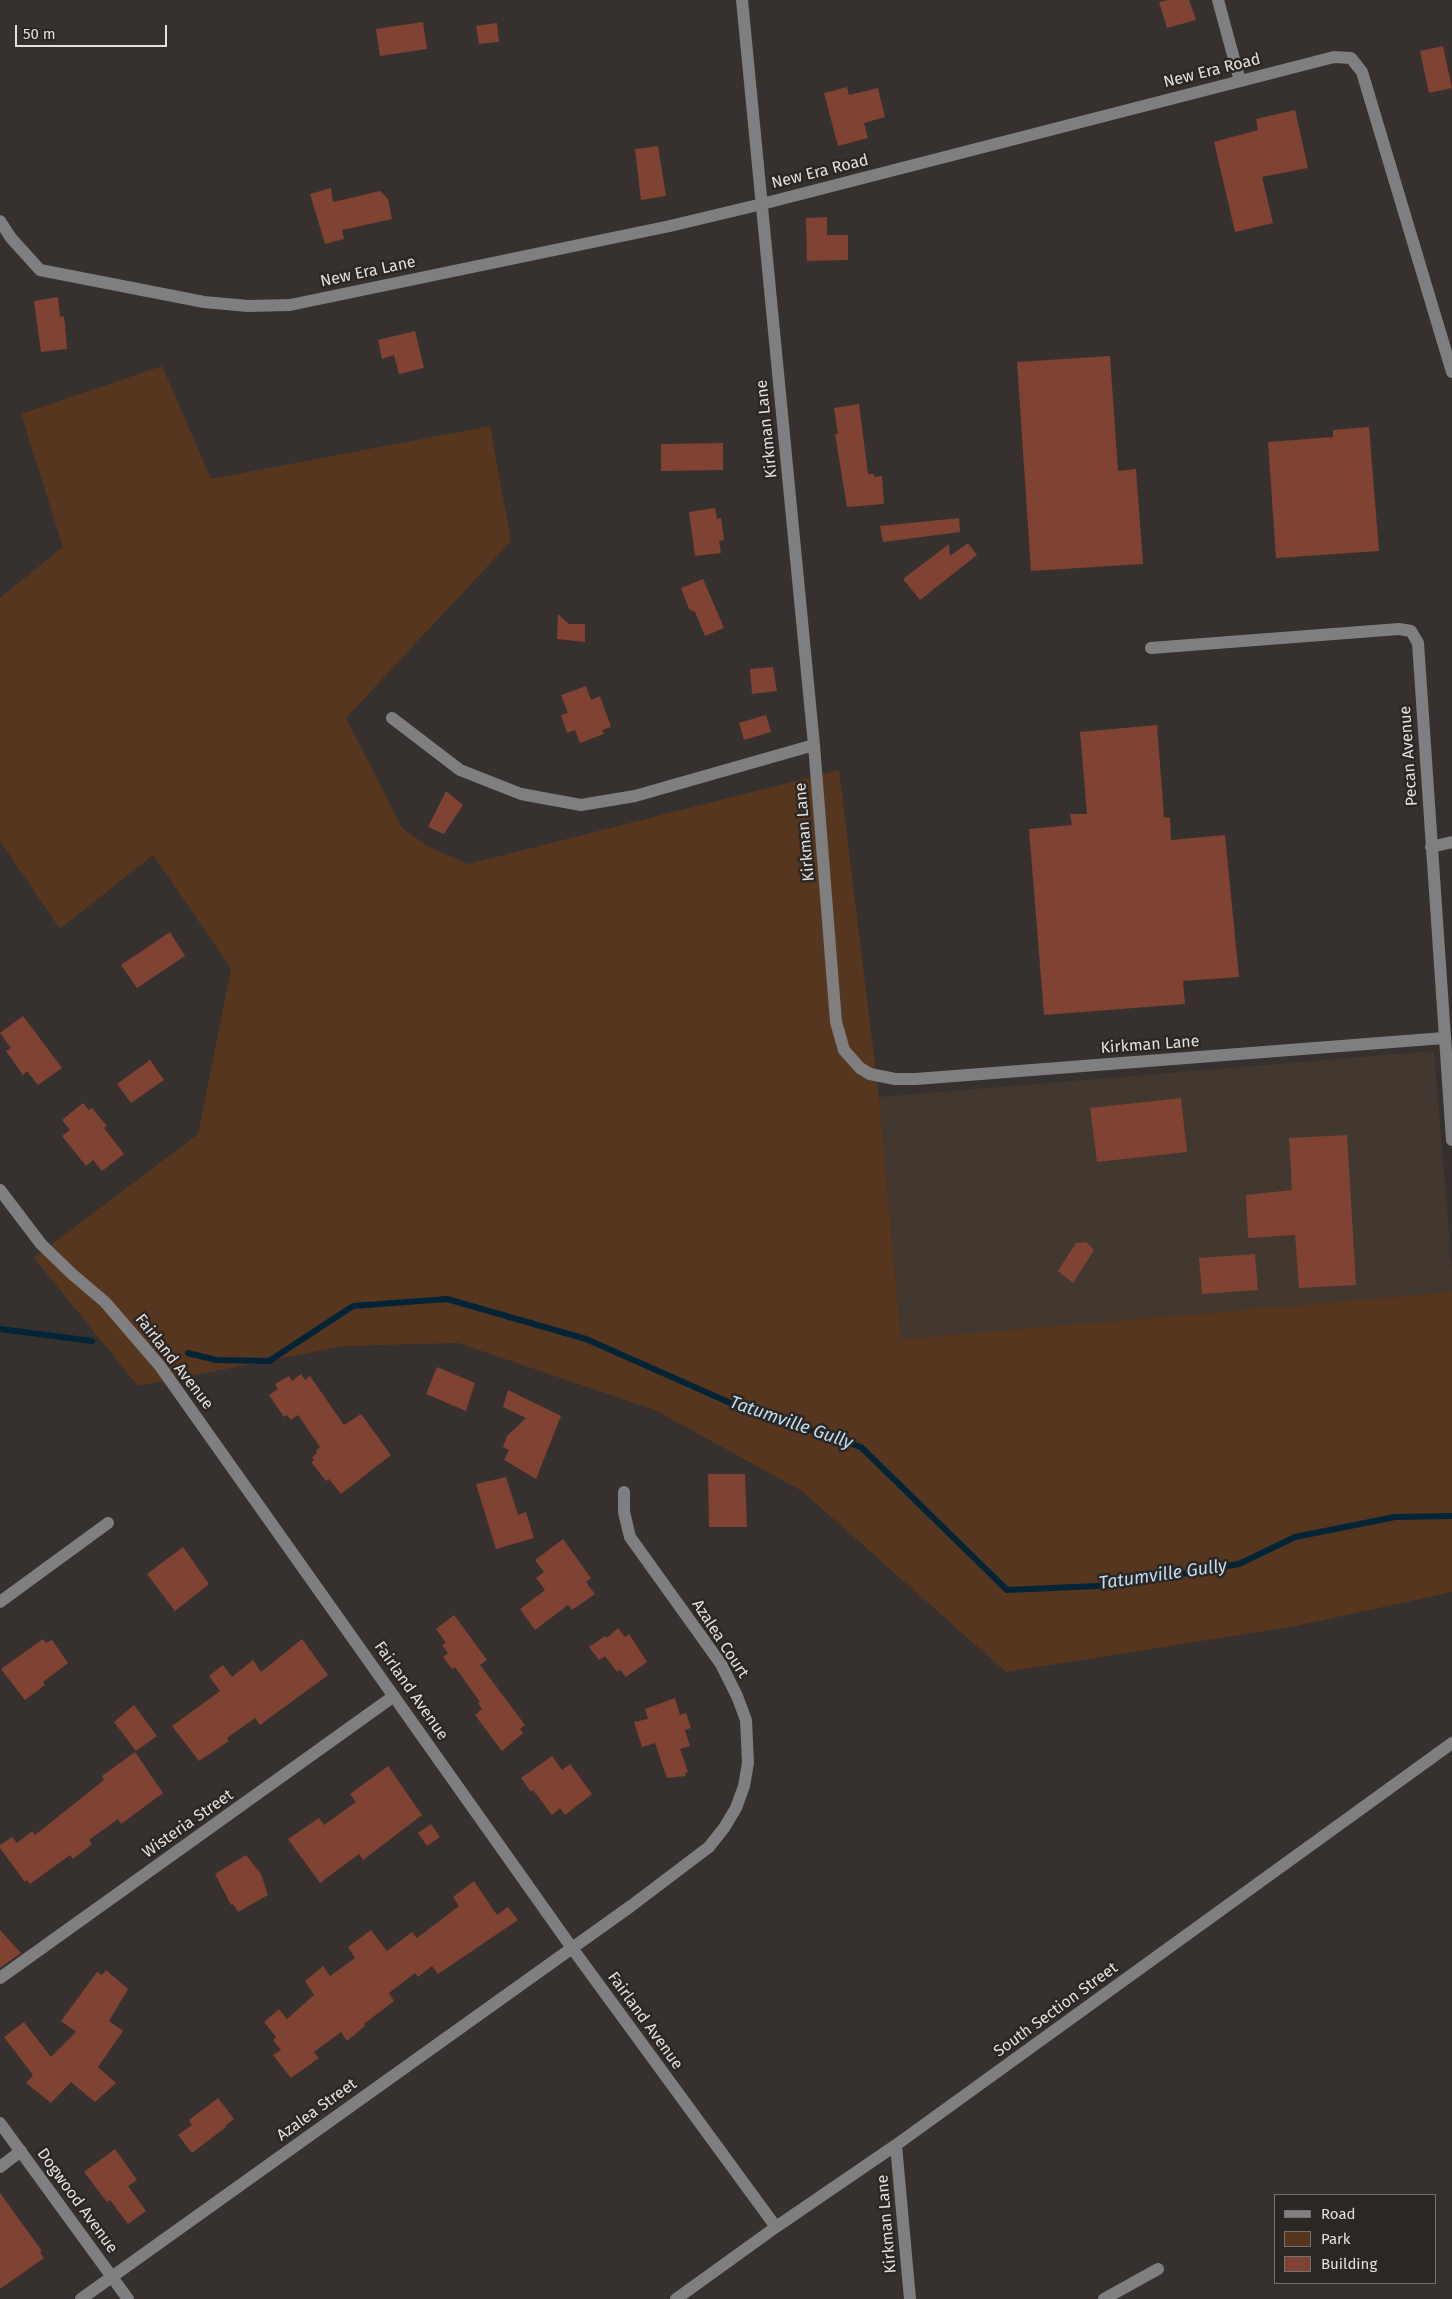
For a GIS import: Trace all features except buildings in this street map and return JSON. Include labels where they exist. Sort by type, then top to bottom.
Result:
[{"type":"street","name":"Kirkman Lane","points":[[742,0],[814,745],[836,1022],[844,1050],[860,1068],[870,1074],[895,1079],[916,1079],[1444,1038]]},
{"type":"street","points":[[1218,0],[1240,81]]},
{"type":"street","name":"New Era Road","points":[[762,204],[1334,57],[1351,58],[1362,72],[1452,372]]},
{"type":"street","name":"New Era Lane","points":[[0,221],[11,238],[40,270],[204,302],[248,306],[290,305],[670,226],[762,204]]},
{"type":"street","name":"Pecan Avenue","points":[[1152,648],[1399,630],[1411,631],[1418,643],[1452,1140]]},
{"type":"street","points":[[392,718],[460,770],[521,794],[581,804],[635,796],[814,745]]},
{"type":"street","points":[[1431,847],[1452,842]]},
{"type":"street","name":"Fairland Avenue","points":[[0,1190],[41,1244],[105,1302],[160,1366],[572,1948],[776,2227]]},
{"type":"street","name":"Azalea Court","points":[[572,1948],[708,1847],[724,1828],[736,1808],[744,1786],[748,1763],[746,1720],[737,1696],[720,1664],[630,1537],[624,1512],[624,1492]]},
{"type":"street","points":[[0,1602],[108,1523]]},
{"type":"street","name":"Wisteria Street","points":[[0,1978],[394,1696]]},
{"type":"street","name":"South Section Street","points":[[676,2299],[776,2227],[896,2146],[1452,1743]]},
{"type":"street","name":"Azalea Street","points":[[81,2299],[572,1948]]},
{"type":"street","name":"Dogwood Avenue","points":[[0,2123],[128,2299]]},
{"type":"street","name":"Kirkman Lane","points":[[896,2146],[910,2299]]},
{"type":"street","points":[[0,2167],[21,2151]]},
{"type":"street","points":[[1104,2299],[1158,2269]]},
{"type":"shaded area","points":[[1434,1051],[1452,1270],[1452,1292],[901,1339],[879,1097]]},
{"type":"green space","points":[[162,366],[211,479],[490,426],[511,541],[346,718],[402,828],[429,847],[468,864],[839,770],[879,1097],[901,1339],[1452,1292],[1452,1592],[1296,1626],[1006,1672],[802,1491],[655,1410],[458,1343],[344,1346],[138,1386],[34,1258],[198,1134],[231,968],[153,855],[60,929],[0,841],[0,598],[63,547],[21,414]]},
{"type":"waterway","name":"Tatumville Gully","points":[[188,1353],[216,1360],[269,1361],[353,1306],[447,1299],[586,1339],[735,1405],[861,1447],[1007,1590],[1119,1585],[1239,1564],[1295,1537],[1395,1517],[1452,1516]]},
{"type":"waterway","name":"Tatumville Gully","points":[[0,1329],[92,1341]]}]
